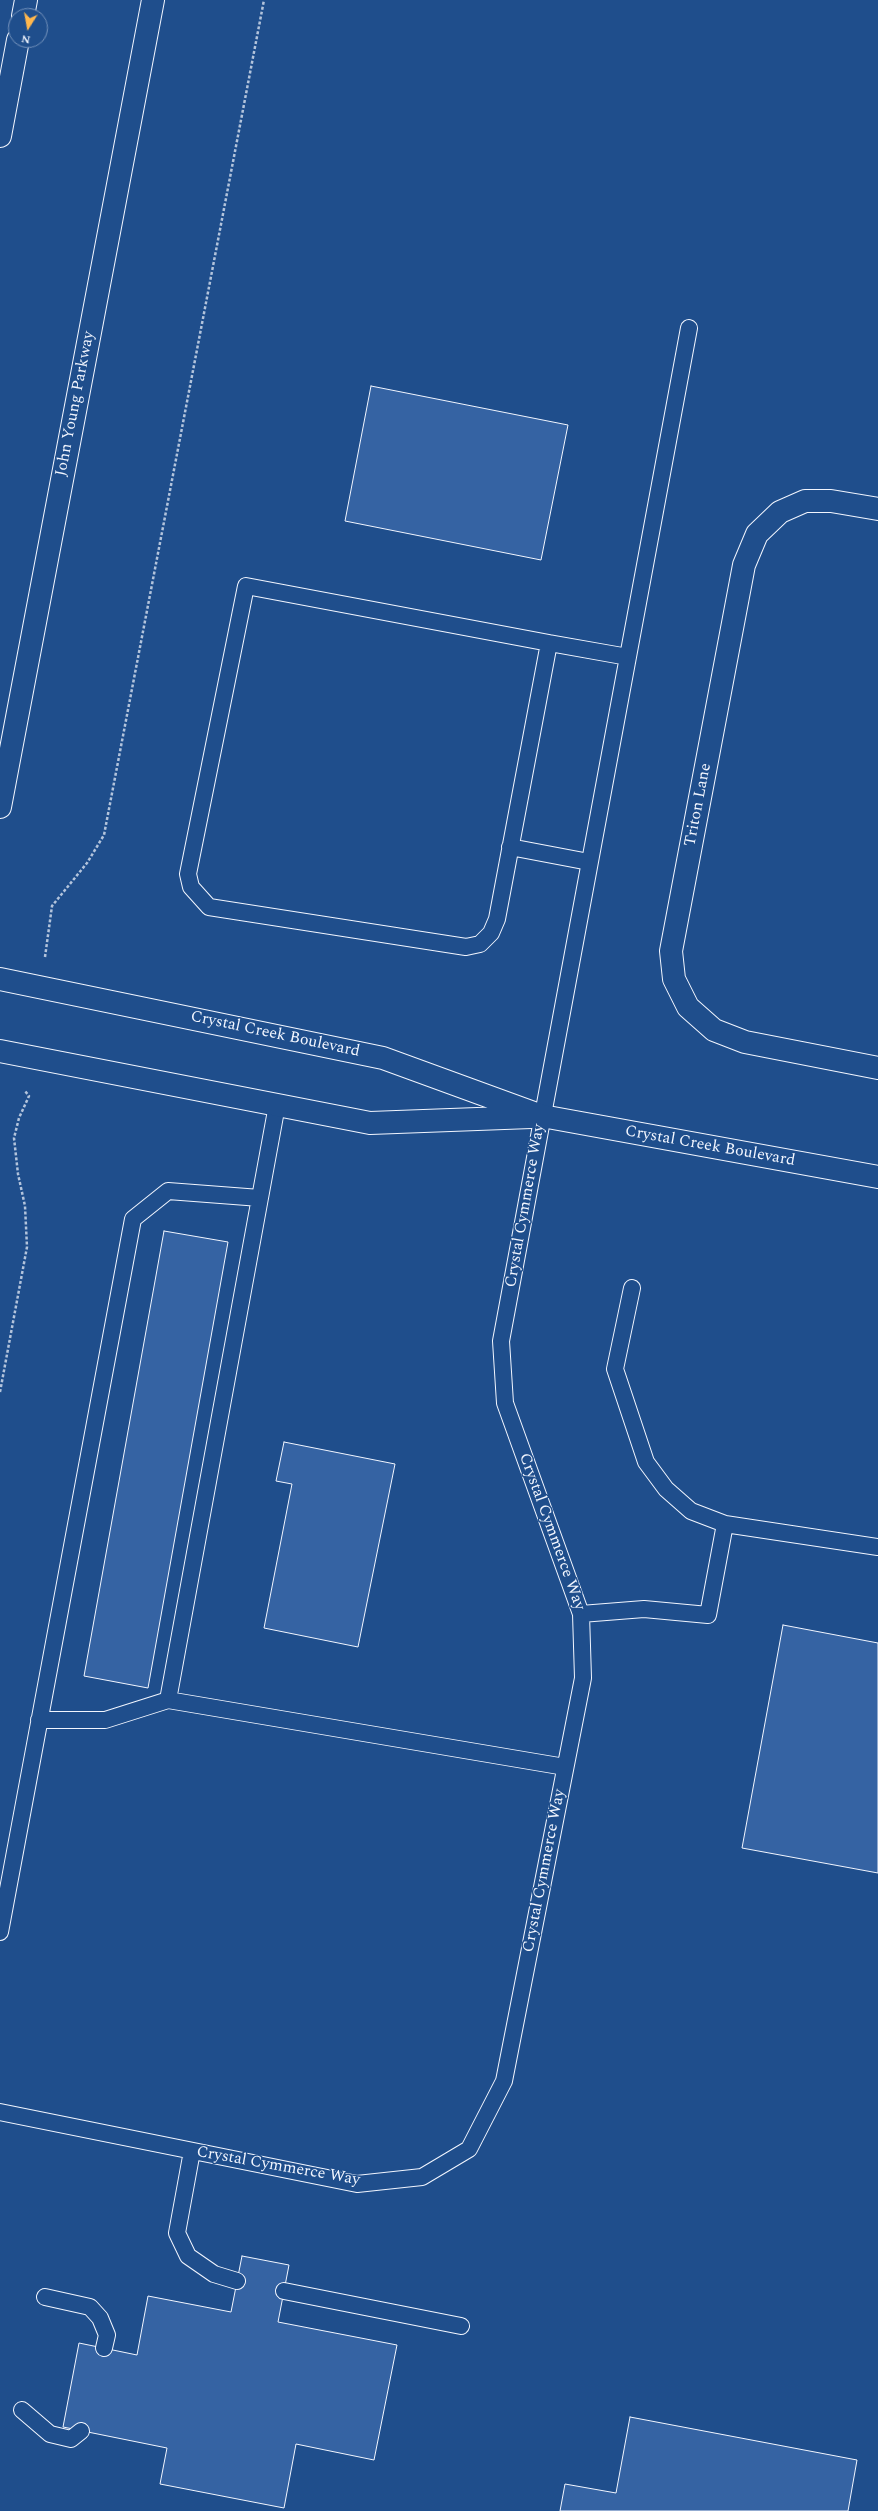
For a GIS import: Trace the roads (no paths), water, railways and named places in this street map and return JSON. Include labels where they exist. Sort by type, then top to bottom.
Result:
[{"type":"main road","name":"John Young Parkway","points":[[0,807],[153,0]]},
{"type":"main road","points":[[0,136],[16,48]]},
{"type":"main road","name":"Triton Lane","points":[[878,509],[832,501],[805,501],[780,512],[757,534],[744,565],[671,951],[674,980],[688,1007],[714,1030],[745,1042],[878,1068]]},
{"type":"main road","name":"Crystal Creek Boulevard","points":[[0,979],[383,1058],[542,1116],[878,1177]]},
{"type":"main road","name":"Crystal Creek Boulevard","points":[[0,1051],[370,1123],[542,1116]]},
{"type":"lane","name":"Crystal Cymmerce Way","points":[[0,2112],[357,2184],[422,2177],[469,2149],[504,2081],[583,1678],[581,1614],[505,1403],[501,1341],[589,862],[690,328]]},
{"type":"lane","points":[[549,642],[497,919],[491,933],[480,944],[466,947],[209,907],[191,887],[188,874],[246,586],[549,642],[628,657]]},
{"type":"lane","points":[[510,847],[589,862]]},
{"type":"lane","points":[[168,1700],[277,1105]]},
{"type":"lane","points":[[0,1932],[133,1219],[168,1191],[260,1198]]},
{"type":"lane","points":[[632,1288],[615,1369],[646,1462],[666,1489],[692,1511],[725,1524],[878,1547]]},
{"type":"lane","points":[[581,1614],[644,1609],[708,1615],[725,1524]]},
{"type":"lane","points":[[39,1720],[104,1720],[168,1700],[565,1767]]},
{"type":"lane","points":[[192,2151],[177,2232],[188,2256],[214,2274],[237,2281]]},
{"type":"lane","points":[[284,2291],[460,2326]]},
{"type":"lane","points":[[46,2297],[90,2307],[100,2318],[107,2335],[104,2348]]},
{"type":"lane","points":[[22,2410],[50,2434],[71,2439],[81,2431]]}]
